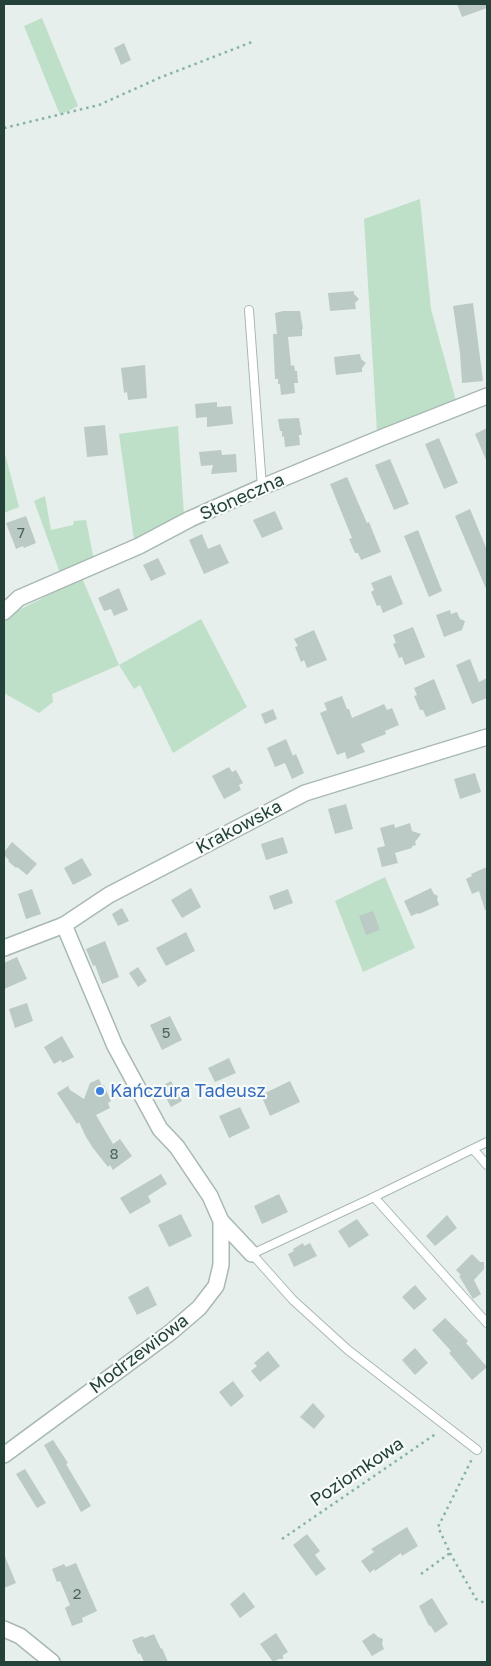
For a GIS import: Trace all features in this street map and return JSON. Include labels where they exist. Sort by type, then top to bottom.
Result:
[{"type":"street","name":"Słoneczna","points":[[4,612],[19,598],[100,563],[190,519],[262,487],[487,396]]},
{"type":"street","name":"Krakowska","points":[[4,948],[64,925],[110,895],[304,793],[487,738]]},
{"type":"street","name":"Modrzewiowa","points":[[64,925],[115,1046],[160,1129],[177,1148],[210,1196],[221,1221],[252,1254]]},
{"type":"street","name":"Modrzewiowa","points":[[4,1455],[171,1332],[199,1308],[216,1286],[221,1265],[221,1221]]},
{"type":"street","points":[[221,1254],[252,1254]]},
{"type":"street","points":[[4,1629],[20,1636],[52,1662]]},
{"type":"lane","points":[[249,310],[262,487]]},
{"type":"lane","points":[[477,1450],[342,1345],[293,1300],[252,1254],[487,1142]]},
{"type":"lane","points":[[473,1148],[487,1164]]},
{"type":"lane","points":[[374,1197],[487,1323]]},
{"type":"path","points":[[4,128],[98,105],[159,78],[252,42]]},
{"type":"path","name":"Poziomkowa","points":[[282,1539],[446,1426]]},
{"type":"path","points":[[477,1450],[438,1526],[450,1553],[476,1599],[487,1604]]},
{"type":"path","points":[[421,1574],[450,1553]]},
{"type":"green space","points":[[42,18],[78,106],[60,115],[24,26]]},
{"type":"green space","points":[[420,199],[431,309],[456,401],[377,432],[364,219]]},
{"type":"green space","points":[[178,426],[184,515],[134,540],[119,434]]},
{"type":"green space","points":[[4,450],[19,507],[4,513]]},
{"type":"green space","points":[[45,496],[51,530],[73,525],[74,521],[86,520],[94,560],[60,573],[34,501]]},
{"type":"green space","points":[[82,578],[119,665],[52,694],[53,702],[39,713],[4,693],[4,622],[15,612]]},
{"type":"green space","points":[[201,619],[247,707],[173,753],[140,685],[134,689],[119,665]]},
{"type":"green space","points":[[385,877],[415,948],[363,972],[335,901]]},
{"type":"building","points":[[457,4],[487,4],[487,8],[462,17]]},
{"type":"building","points":[[124,43],[131,60],[121,65],[114,48]]},
{"type":"building","points":[[354,291],[354,294],[359,299],[355,303],[356,309],[330,311],[328,293]]},
{"type":"building","points":[[473,303],[483,381],[462,383],[453,306]]},
{"type":"building","points":[[300,311],[303,329],[302,336],[288,337],[291,366],[294,365],[295,371],[297,371],[298,383],[294,383],[295,393],[281,395],[280,384],[278,384],[278,379],[275,379],[273,334],[277,334],[275,313]]},
{"type":"building","points":[[360,354],[361,359],[366,363],[362,368],[362,372],[336,375],[334,357]]},
{"type":"building","points":[[145,365],[147,398],[128,400],[127,392],[124,393],[121,368]]},
{"type":"building","points":[[217,402],[217,407],[231,406],[233,424],[207,427],[207,417],[196,418],[195,404]]},
{"type":"building","points":[[299,418],[302,435],[299,435],[300,445],[285,447],[284,436],[282,437],[278,419]]},
{"type":"building","points":[[105,425],[108,455],[87,457],[84,427]]},
{"type":"building","points":[[487,428],[487,462],[475,434]]},
{"type":"building","points":[[439,438],[458,483],[444,489],[425,444]]},
{"type":"building","points":[[221,450],[222,455],[236,454],[237,472],[211,474],[213,465],[201,466],[199,452]]},
{"type":"building","points":[[390,459],[409,504],[394,510],[375,465]]},
{"type":"building","points":[[347,477],[381,552],[361,560],[358,553],[355,553],[349,539],[352,538],[330,484]]},
{"type":"building","points":[[470,509],[487,550],[487,591],[455,516]]},
{"type":"building","points":[[275,511],[283,529],[262,538],[253,520]]},
{"type":"building","points":[[26,516],[36,543],[16,549],[6,523]]},
{"type":"building","points":[[418,530],[442,591],[429,597],[404,536]]},
{"type":"building","points":[[202,534],[208,549],[220,544],[229,563],[204,574],[189,540]]},
{"type":"building","points":[[158,558],[166,574],[151,581],[143,565]]},
{"type":"building","points":[[391,575],[403,604],[383,613],[380,605],[377,606],[371,592],[374,590],[371,583]]},
{"type":"building","points":[[119,588],[128,610],[114,616],[111,609],[104,611],[98,598]]},
{"type":"building","points":[[450,610],[451,614],[457,612],[460,619],[465,621],[462,630],[444,637],[436,615]]},
{"type":"building","points":[[413,627],[425,657],[405,665],[402,657],[399,658],[393,644],[396,643],[393,635]]},
{"type":"building","points":[[314,630],[327,660],[307,668],[304,660],[301,662],[295,647],[298,646],[294,639]]},
{"type":"building","points":[[470,659],[479,682],[487,678],[487,698],[472,704],[456,665]]},
{"type":"building","points":[[434,679],[446,709],[426,717],[423,710],[420,710],[414,696],[417,695],[414,688]]},
{"type":"building","points":[[342,696],[352,718],[384,704],[387,710],[392,708],[399,725],[385,731],[386,734],[361,744],[365,752],[347,759],[345,752],[337,755],[320,713],[327,710],[324,703]]},
{"type":"building","points":[[273,709],[277,719],[265,724],[261,714]]},
{"type":"building","points":[[286,739],[293,756],[296,754],[304,773],[292,779],[285,763],[275,767],[267,748]]},
{"type":"building","points":[[229,767],[232,772],[236,770],[243,783],[239,785],[241,790],[224,799],[212,776]]},
{"type":"building","points":[[475,773],[481,792],[460,799],[454,779]]},
{"type":"building","points":[[346,804],[353,829],[335,834],[328,809]]},
{"type":"building","points":[[410,823],[412,831],[421,834],[415,842],[416,845],[395,853],[398,863],[382,867],[377,848],[385,846],[380,828],[394,824],[395,828]]},
{"type":"building","points":[[283,837],[288,853],[266,860],[261,844]]},
{"type":"building","points":[[12,842],[37,864],[27,875],[16,868],[4,855],[4,852]]},
{"type":"building","points":[[82,858],[92,875],[73,885],[64,868]]},
{"type":"building","points":[[487,867],[487,910],[485,910],[479,891],[472,894],[466,879],[472,876],[471,874]]},
{"type":"building","points":[[191,888],[201,907],[182,918],[171,900]]},
{"type":"building","points":[[431,888],[434,894],[438,896],[439,905],[411,916],[404,901]]},
{"type":"building","points":[[32,889],[41,914],[26,919],[18,894]]},
{"type":"building","points":[[288,889],[293,903],[274,910],[269,896]]},
{"type":"building","points":[[122,908],[129,921],[118,926],[112,914]]},
{"type":"building","points":[[373,911],[380,930],[366,935],[359,916]]},
{"type":"building","points":[[186,932],[195,951],[166,966],[156,948]]},
{"type":"building","points":[[105,941],[119,977],[102,984],[95,965],[93,966],[86,949]]},
{"type":"building","points":[[17,957],[27,979],[4,989],[4,963]]},
{"type":"building","points":[[138,967],[147,981],[138,987],[129,973]]},
{"type":"building","points":[[27,1003],[33,1021],[15,1028],[9,1009]]},
{"type":"building","points":[[170,1016],[182,1040],[162,1050],[150,1025]]},
{"type":"building","points":[[62,1036],[74,1057],[62,1063],[61,1060],[54,1064],[44,1047]]},
{"type":"building","points":[[229,1058],[236,1073],[215,1082],[208,1068]]},
{"type":"building","points":[[99,1079],[102,1086],[104,1085],[111,1101],[108,1103],[110,1108],[96,1115],[113,1144],[120,1139],[132,1156],[113,1170],[110,1165],[108,1167],[93,1148],[79,1122],[77,1124],[57,1093],[68,1086],[70,1090],[84,1099],[90,1083]]},
{"type":"building","points":[[171,1081],[182,1101],[171,1107],[160,1087]]},
{"type":"building","points":[[290,1081],[300,1102],[270,1116],[261,1095]]},
{"type":"building","points":[[240,1107],[250,1128],[229,1138],[219,1116]]},
{"type":"building","points":[[161,1174],[167,1184],[148,1196],[151,1202],[130,1214],[120,1198]]},
{"type":"building","points":[[279,1194],[288,1212],[262,1224],[254,1206]]},
{"type":"building","points":[[181,1214],[192,1236],[169,1247],[158,1225]]},
{"type":"building","points":[[447,1215],[457,1228],[435,1246],[426,1236]]},
{"type":"building","points":[[357,1219],[369,1235],[349,1248],[338,1231]]},
{"type":"building","points":[[303,1243],[304,1246],[310,1243],[317,1256],[294,1267],[288,1254]]},
{"type":"building","points":[[472,1254],[480,1262],[484,1262],[484,1269],[474,1280],[481,1294],[473,1299],[459,1276],[461,1275],[456,1270]]},
{"type":"building","points":[[415,1285],[427,1299],[414,1310],[402,1297]]},
{"type":"building","points":[[148,1286],[157,1305],[137,1315],[128,1297]]},
{"type":"building","points":[[445,1318],[468,1341],[466,1343],[487,1367],[472,1380],[449,1353],[451,1351],[432,1330]]},
{"type":"building","points":[[415,1348],[428,1363],[415,1375],[402,1360]]},
{"type":"building","points":[[268,1351],[280,1366],[260,1382],[251,1371],[257,1366],[254,1363]]},
{"type":"building","points":[[233,1381],[244,1396],[231,1407],[219,1392]]},
{"type":"building","points":[[313,1403],[325,1416],[314,1429],[300,1417]]},
{"type":"building","points":[[53,1440],[68,1463],[66,1464],[91,1506],[81,1512],[44,1445]]},
{"type":"building","points":[[25,1469],[46,1503],[37,1508],[16,1474]]},
{"type":"building","points":[[407,1527],[418,1546],[402,1556],[401,1553],[370,1573],[361,1561],[374,1552],[371,1549]]},
{"type":"building","points":[[307,1534],[320,1551],[315,1555],[326,1569],[316,1576],[293,1545]]},
{"type":"building","points":[[4,1554],[16,1583],[4,1588]]},
{"type":"building","points":[[76,1563],[97,1611],[82,1618],[83,1622],[72,1626],[65,1608],[70,1605],[60,1581],[57,1582],[52,1569],[64,1564],[66,1567]]},
{"type":"building","points":[[244,1592],[255,1607],[240,1618],[230,1604]]},
{"type":"building","points":[[432,1598],[448,1624],[435,1633],[429,1626],[419,1606]]},
{"type":"building","points":[[276,1633],[288,1652],[283,1655],[283,1659],[273,1662],[260,1644]]},
{"type":"building","points":[[374,1633],[383,1639],[384,1649],[372,1656],[362,1641]]},
{"type":"building","points":[[154,1634],[168,1662],[144,1662],[140,1653],[138,1654],[132,1640]]},
{"type":"place","name":"Kańczura Tadeusz","points":[[100,1091]]}]
